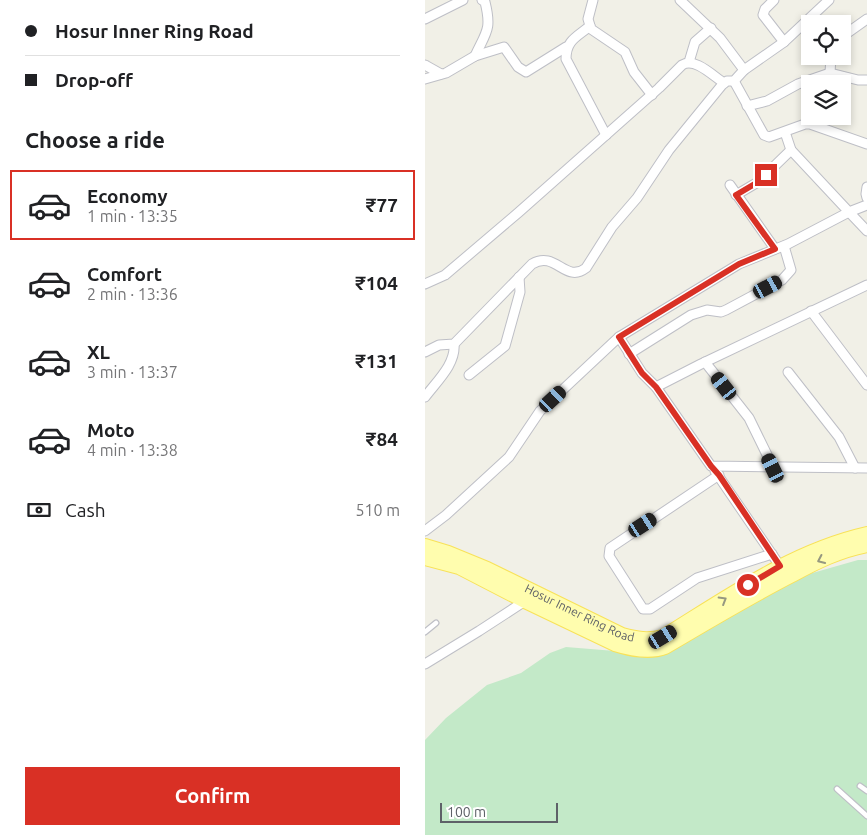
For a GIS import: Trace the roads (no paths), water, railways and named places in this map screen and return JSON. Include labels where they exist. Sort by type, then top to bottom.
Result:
[{"type":"main road","name":"Hosur Inner Ring Road","points":[[425,546],[487,569],[622,635],[639,640],[651,640],[663,637],[776,560],[840,540],[867,534]]},
{"type":"main road","name":"Hosur Inner Ring Road","points":[[425,558],[459,567],[615,644],[630,649],[651,651],[665,647],[770,586],[813,564],[836,553],[867,545]]},
{"type":"street","points":[[425,19],[463,0]]},
{"type":"street","points":[[475,56],[488,30],[488,16],[485,2],[482,0]]},
{"type":"street","points":[[593,0],[588,19],[590,26],[625,52],[634,72],[651,95]]},
{"type":"street","points":[[680,0],[711,28],[744,70]]},
{"type":"street","points":[[774,0],[765,9],[763,15],[784,42]]},
{"type":"street","points":[[425,352],[439,345],[454,344],[532,264],[544,260],[555,263],[570,273],[581,272],[586,268],[612,227],[637,198],[669,150],[724,83],[734,81],[744,70],[784,42],[829,0]]},
{"type":"street","points":[[851,30],[867,19]]},
{"type":"street","points":[[590,26],[569,42],[566,59],[606,134]]},
{"type":"street","points":[[689,62],[695,42],[711,28]]},
{"type":"street","points":[[425,79],[441,74],[475,56],[504,47],[518,68],[526,72],[567,47]]},
{"type":"street","points":[[425,284],[445,275],[519,212],[651,95],[682,64],[689,62],[698,66],[724,83]]},
{"type":"street","points":[[425,65],[441,74]]},
{"type":"street","points":[[830,65],[830,73]]},
{"type":"street","points":[[747,106],[767,101],[798,84],[830,73],[857,80],[867,80]]},
{"type":"street","points":[[734,81],[763,134],[769,137],[805,124],[810,124],[867,144]]},
{"type":"street","points":[[785,132],[791,150],[867,231]]},
{"type":"street","points":[[736,195],[758,182],[791,150]]},
{"type":"street","points":[[629,354],[691,315],[707,310],[721,312],[727,310],[782,280],[789,273],[791,266],[780,247],[736,195],[730,185]]},
{"type":"street","points":[[867,187],[867,198]]},
{"type":"street","points":[[425,531],[446,515],[509,457],[540,411],[619,337],[739,264],[780,247],[849,212],[867,205]]},
{"type":"street","points":[[469,375],[505,346],[519,292],[519,278]]},
{"type":"street","points":[[656,387],[867,285]]},
{"type":"street","points":[[811,311],[867,385]]},
{"type":"street","points":[[619,337],[642,373],[656,387],[719,475],[776,560],[705,575],[697,578],[650,610],[643,609],[609,556],[609,550],[613,545],[719,475]]},
{"type":"street","points":[[425,397],[451,362],[455,350],[454,344]]},
{"type":"street","points":[[705,362],[749,418],[773,468]]},
{"type":"street","points":[[789,372],[839,437],[855,468]]},
{"type":"street","points":[[711,466],[867,468]]},
{"type":"street","points":[[425,664],[525,601]]},
{"type":"lane","points":[[425,632],[436,623]]},
{"type":"lane","points":[[860,786],[867,791]]},
{"type":"lane","points":[[837,790],[867,816]]}]
